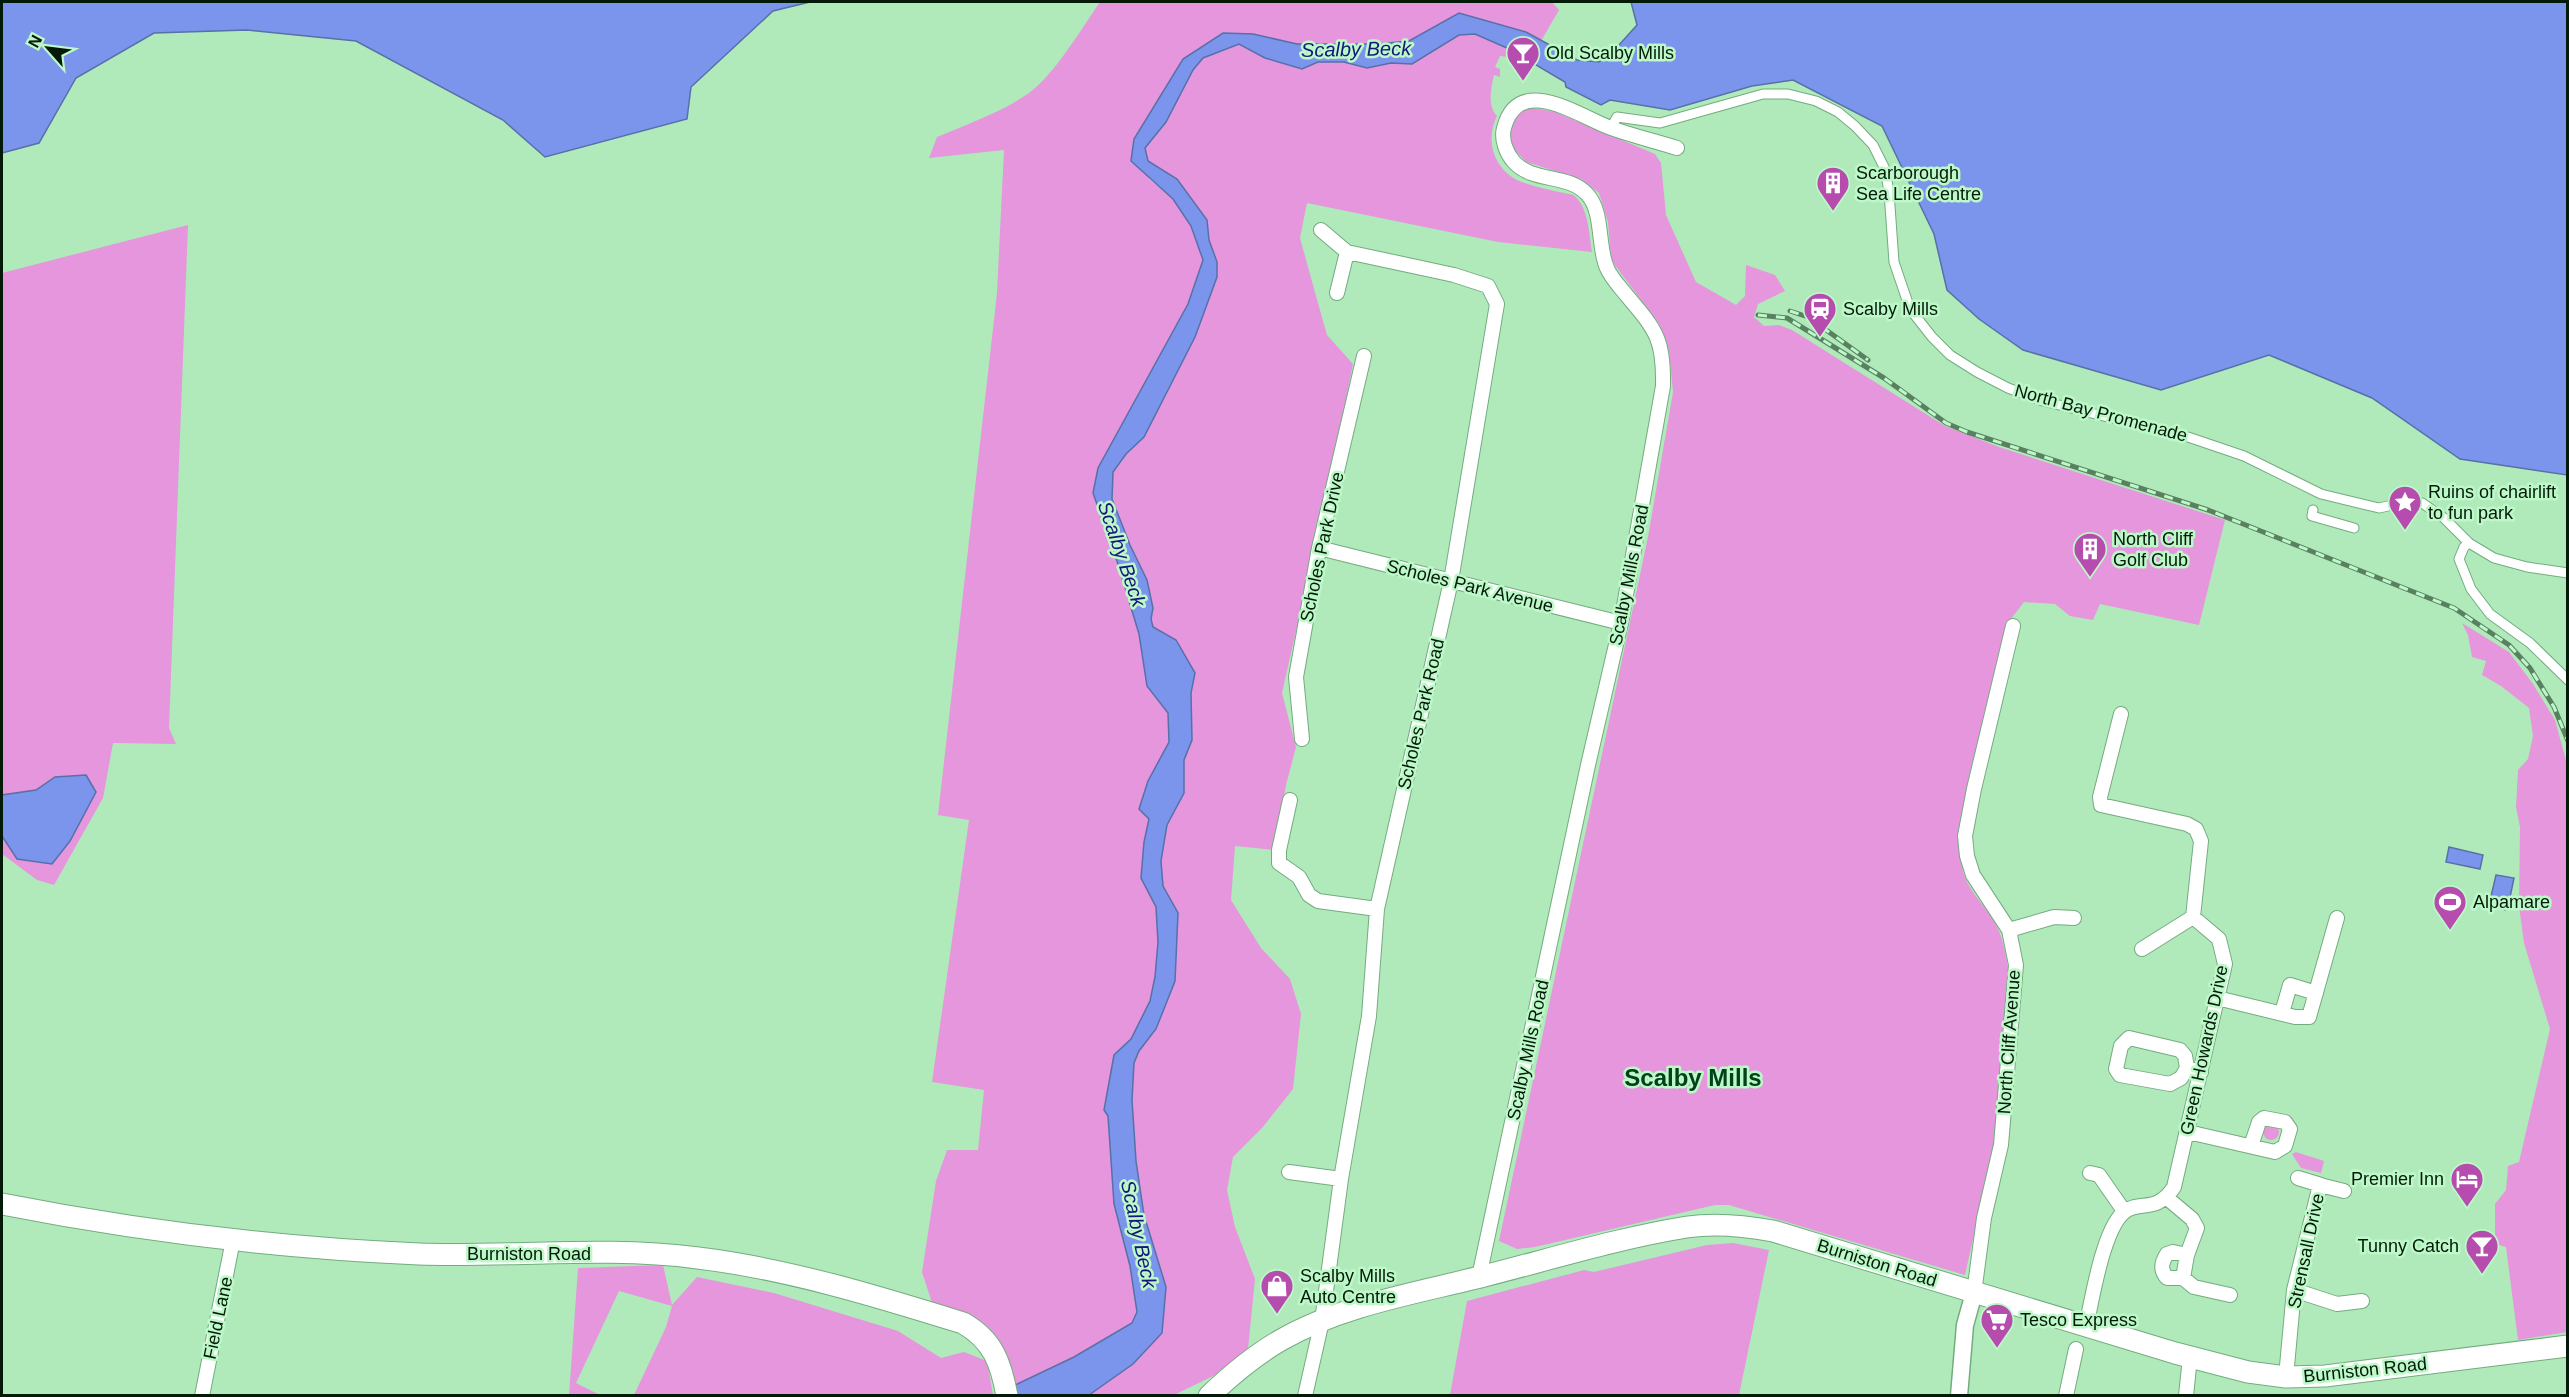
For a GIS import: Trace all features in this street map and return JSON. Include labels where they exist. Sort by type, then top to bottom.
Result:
[{"type":"main road","name":"Burniston Road","points":[[2,1204],[76,1219],[233,1240],[408,1253],[629,1253],[696,1257],[727,1262],[854,1290],[963,1323],[977,1331],[995,1351],[1005,1385]]},
{"type":"main road","name":"Burniston Road","points":[[1209,1395],[1234,1372],[1282,1340],[1322,1321],[1479,1277],[1689,1227],[1747,1226],[1773,1231],[2086,1327],[2248,1372],[2286,1377],[2325,1376],[2568,1346]]},
{"type":"street","name":"North Bay Promenade","points":[[1611,128],[1617,117],[1660,123],[1763,94],[1788,94],[1816,101],[1855,126],[1873,145],[1885,169],[1894,262],[1899,283],[1910,309],[1950,355],[1977,372],[2016,391],[2043,400],[2188,437],[2244,456],[2321,494],[2379,508],[2397,504],[2422,503],[2444,518],[2469,543],[2494,558],[2527,567],[2568,573]]},
{"type":"street","name":"Scalby Mills Road","points":[[1479,1277],[1588,765],[1621,623],[1662,386],[1663,355],[1658,338],[1647,320],[1607,270],[1593,202],[1577,186],[1522,169],[1508,154],[1504,144],[1503,130],[1515,109],[1538,99],[1556,103],[1611,128],[1677,147]]},
{"type":"street","name":"Scholes Park Road","points":[[1305,1395],[1322,1321],[1341,1179],[1369,1016],[1377,909],[1451,581],[1497,304],[1488,286],[1454,275],[1347,252],[1321,230]]},
{"type":"street","points":[[1337,293],[1347,252]]},
{"type":"street","name":"Scholes Park Drive","points":[[1302,739],[1296,677],[1319,548],[1364,356]]},
{"type":"street","points":[[2313,510],[2312,516],[2354,528]]},
{"type":"street","points":[[2469,543],[2464,547],[2459,559],[2473,592],[2490,614],[2530,643],[2568,680]]},
{"type":"street","name":"Scholes Park Avenue","points":[[1319,548],[1621,623]]},
{"type":"street","name":"North Cliff Avenue","points":[[1974,1293],[1984,1218],[2001,1145],[2016,965],[2009,930],[1973,875],[1967,856],[1965,836],[2013,626]]},
{"type":"street","points":[[2121,714],[2100,797],[2102,805],[2187,824],[2196,829],[2201,841],[2193,917],[2142,949]]},
{"type":"street","points":[[1290,800],[1279,850],[1279,863],[1299,877],[1309,895],[1318,901],[1377,909]]},
{"type":"street","points":[[2009,930],[2054,916],[2074,918]]},
{"type":"street","name":"Green Howards Drive","points":[[2167,1198],[2174,1187],[2188,1132],[2225,964],[2224,951],[2219,939],[2193,917]]},
{"type":"street","points":[[2217,998],[2309,1017],[2337,918]]},
{"type":"street","points":[[2282,1013],[2290,985],[2316,993]]},
{"type":"street","points":[[2129,1038],[2180,1050],[2185,1056],[2187,1068],[2181,1078],[2170,1084],[2120,1075],[2116,1069],[2121,1046],[2129,1038]]},
{"type":"street","points":[[2187,1068],[2201,1072]]},
{"type":"street","points":[[2188,1132],[2251,1146]]},
{"type":"street","points":[[1289,1172],[1341,1179]]},
{"type":"street","points":[[2090,1173],[2099,1176],[2124,1211]]},
{"type":"street","points":[[2298,1178],[2321,1185]]},
{"type":"street","name":"Strensall Drive","points":[[2286,1377],[2294,1290],[2321,1185],[2344,1191]]},
{"type":"street","points":[[2086,1327],[2113,1225],[2124,1211],[2156,1204],[2167,1198],[2192,1219],[2197,1228],[2187,1255],[2183,1278]]},
{"type":"street","name":"Field Lane","points":[[202,1395],[233,1240]]},
{"type":"street","points":[[2187,1255],[2173,1252],[2167,1254],[2162,1264],[2163,1274],[2167,1278],[2183,1278],[2194,1287],[2230,1295]]},
{"type":"street","points":[[2294,1290],[2337,1304],[2362,1301]]},
{"type":"street","points":[[1959,1395],[1965,1325],[1974,1293]]},
{"type":"street","points":[[2066,1395],[2076,1349]]},
{"type":"street","points":[[2186,1395],[2190,1357]]},
{"type":"shaded area","points":[[1100,2],[1552,2],[1559,10],[1541,41],[1526,32],[1459,13],[1409,41],[1378,44],[1297,44],[1253,34],[1183,59],[1134,139],[1149,179],[1173,199],[1191,226],[1203,260],[1188,304],[1098,468],[1093,493],[1139,634],[1147,686],[1168,713],[1169,742],[1148,781],[1149,819],[1144,842],[1141,878],[1156,907],[1158,942],[1155,977],[1150,1001],[1131,1039],[1114,1055],[1104,1110],[1108,1116],[1114,1204],[1130,1266],[1137,1312],[1133,1323],[1074,1357],[1009,1388],[1006,1359],[933,1306],[922,1272],[936,1181],[947,1150],[978,1150],[984,1090],[932,1082],[969,820],[938,815],[997,293],[1004,150],[929,158],[937,137],[1007,106],[1038,85],[1067,50]]},
{"type":"shaded area","points":[[1475,34],[1507,48],[1508,57],[1500,56],[1495,67],[1500,69],[1500,77],[1494,75],[1491,91],[1492,107],[1497,116],[1492,135],[1494,155],[1505,171],[1522,182],[1573,195],[1585,213],[1592,252],[1498,242],[1307,203],[1300,238],[1327,335],[1353,364],[1331,476],[1282,693],[1296,747],[1286,785],[1274,850],[1235,846],[1231,900],[1261,948],[1290,979],[1301,1014],[1293,1089],[1262,1128],[1233,1157],[1227,1190],[1235,1227],[1255,1279],[1248,1349],[1215,1375],[1174,1395],[1085,1396],[1133,1364],[1166,1287],[1144,1215],[1136,1161],[1132,1100],[1134,1063],[1139,1051],[1156,1029],[1175,981],[1178,913],[1163,886],[1161,861],[1167,825],[1184,793],[1184,760],[1192,740],[1191,693],[1195,674],[1176,640],[1153,628],[1151,619],[1153,608],[1147,580],[1112,499],[1113,471],[1126,454],[1144,437],[1195,337],[1217,277],[1217,262],[1209,240],[1207,220],[1177,179],[1148,161],[1145,147],[1166,122],[1193,70],[1203,58],[1239,44],[1265,58],[1302,69],[1318,62],[1344,62],[1367,68],[1391,63],[1412,64],[1459,35]]},
{"type":"shaded area","name":"North Cliff Golf Club","points":[[1529,107],[1555,112],[1655,154],[1661,163],[1666,215],[1696,282],[1736,305],[1745,296],[1746,265],[1775,275],[1785,291],[1758,304],[1754,317],[1764,326],[1779,325],[1792,330],[1945,426],[1999,447],[2225,520],[2199,625],[2100,604],[2093,620],[2070,616],[2055,604],[2024,602],[2007,624],[1960,824],[1960,853],[1965,878],[1998,928],[2008,968],[1997,1132],[1965,1275],[1729,1205],[1715,1205],[1535,1247],[1517,1249],[1499,1241],[1648,537],[1673,392],[1669,351],[1659,324],[1611,260],[1608,222],[1599,193],[1581,179],[1526,162],[1513,148],[1510,135],[1515,118]]},
{"type":"shaded area","points":[[188,225],[169,728],[176,744],[113,743],[103,798],[54,885],[37,880],[2,854],[2,836],[17,859],[55,777],[36,790],[2,795],[2,273]]},
{"type":"shaded area","points":[[2462,623],[2509,652],[2533,684],[2555,720],[2567,764],[2567,1332],[2518,1340],[2506,1247],[2495,1244],[2495,1204],[2506,1190],[2508,1166],[2519,1162],[2550,1029],[2524,943],[2519,906],[2520,827],[2516,807],[2518,770],[2528,759],[2533,736],[2529,708],[2501,686],[2482,675],[2486,661],[2472,657],[2468,635]]},
{"type":"shaded area","points":[[2271,1124],[2277,1126],[2279,1132],[2277,1138],[2271,1140],[2265,1138],[2263,1132],[2265,1126]]},
{"type":"shaded area","points":[[2296,1152],[2324,1161],[2321,1173],[2301,1168],[2292,1154]]},
{"type":"shaded area","points":[[1733,1243],[1769,1250],[1739,1395],[1450,1395],[1467,1301],[1584,1270],[1594,1272],[1707,1245]]},
{"type":"shaded area","points":[[663,1265],[672,1305],[697,1277],[774,1293],[898,1331],[941,1358],[964,1352],[987,1361],[993,1395],[634,1395],[666,1327],[672,1306],[619,1291],[576,1383],[600,1395],[569,1396],[578,1268]]},
{"type":"water","points":[[2,2],[810,2],[773,11],[691,87],[687,119],[545,157],[503,120],[356,41],[247,30],[154,33],[76,78],[39,143],[2,153]]},
{"type":"water","name":"Scalby Beck","points":[[1631,2],[2567,2],[2567,475],[2460,459],[2372,398],[2269,355],[2161,390],[2023,350],[1979,319],[1947,290],[1934,234],[1882,126],[1793,80],[1752,86],[1670,110],[1610,100],[1601,105],[1566,87],[1565,82],[1507,48],[1475,34],[1459,35],[1412,64],[1391,63],[1367,68],[1344,62],[1318,62],[1302,69],[1265,58],[1239,44],[1203,58],[1193,70],[1166,122],[1145,148],[1148,161],[1177,179],[1207,220],[1209,240],[1217,262],[1217,277],[1195,337],[1144,437],[1126,454],[1113,472],[1112,499],[1147,580],[1153,608],[1151,619],[1153,627],[1176,640],[1195,673],[1191,693],[1192,740],[1184,760],[1184,793],[1167,825],[1161,861],[1163,886],[1178,913],[1175,981],[1156,1029],[1139,1051],[1134,1063],[1132,1100],[1136,1161],[1144,1215],[1166,1287],[1162,1333],[1133,1364],[1089,1395],[1010,1395],[1009,1388],[1074,1357],[1132,1323],[1137,1312],[1130,1266],[1114,1204],[1108,1116],[1104,1110],[1114,1055],[1131,1039],[1150,1001],[1155,977],[1158,942],[1156,907],[1141,878],[1144,842],[1149,819],[1139,809],[1148,781],[1169,742],[1168,713],[1147,686],[1139,634],[1093,493],[1098,468],[1188,304],[1203,260],[1191,226],[1173,199],[1131,161],[1134,139],[1183,59],[1223,33],[1253,34],[1297,44],[1378,44],[1409,41],[1459,13],[1526,32],[1577,60],[1599,62],[1637,25]]},
{"type":"water","points":[[86,775],[96,792],[70,841],[52,864],[17,859],[2,836],[2,795],[36,790],[55,777]]},
{"type":"water","points":[[2449,847],[2483,855],[2480,869],[2446,862]]},
{"type":"water","points":[[2496,875],[2514,878],[2508,907],[2505,910],[2494,907],[2493,910],[2488,909]]},
{"type":"railway","points":[[1790,311],[1808,317],[1868,360]]},
{"type":"railway","points":[[1758,315],[1787,318],[1884,378],[1946,423],[1967,432],[2208,510],[2454,608],[2509,645],[2530,668],[2554,707],[2568,741]]},
{"type":"place","name":"Old Scalby Mills","points":[[1523,82]]},
{"type":"place","name":"Scarborough Sea Life Centre","points":[[1833,212]]},
{"type":"place","name":"Scalby Mills","points":[[1820,338]]},
{"type":"place","name":"Ruins of chairlift to fun park","points":[[2405,531]]},
{"type":"place","name":"North Cliff Golf Club","points":[[2090,578]]},
{"type":"place","name":"Alpamare","points":[[2450,931]]},
{"type":"place","name":"Premier Inn","points":[[2467,1208]]},
{"type":"place","name":"Tunny Catch","points":[[2482,1275]]},
{"type":"place","name":"Scalby Mills Auto Centre","points":[[1277,1315]]},
{"type":"place","name":"Tesco Express","points":[[1997,1349]]},
{"type":"district","name":"Scalby Mills","points":[[1693,1077]]}]
